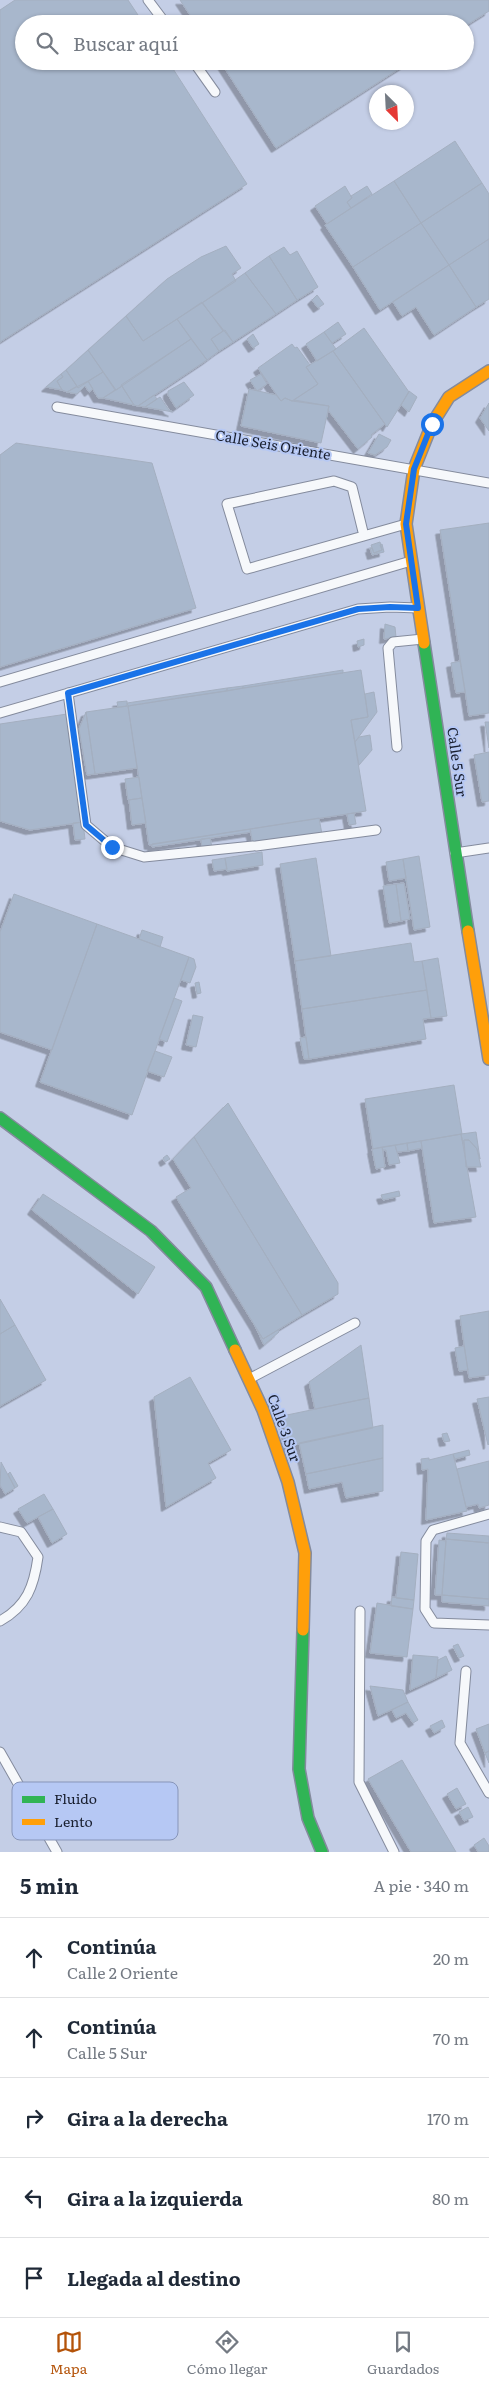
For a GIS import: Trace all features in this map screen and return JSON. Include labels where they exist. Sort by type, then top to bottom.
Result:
[{"type":"street","name":"Calle 5 Sur","points":[[489,371],[449,398],[432,424],[414,469],[406,524],[455,853],[489,1059]]},
{"type":"street","name":"Calle 3 Sur","points":[[0,1118],[151,1232],[206,1287],[263,1410],[288,1482],[305,1553],[299,1769],[308,1818],[322,1852]]},
{"type":"lane","points":[[148,0],[159,15]]},
{"type":"lane","points":[[199,70],[215,92]]},
{"type":"lane","name":"Calle Seis Oriente","points":[[57,407],[489,483]]},
{"type":"lane","points":[[364,536],[352,487],[334,481],[227,504],[247,569],[364,536],[406,524]]},
{"type":"lane","points":[[0,682],[411,560]]},
{"type":"lane","points":[[0,712],[358,609],[418,608]]},
{"type":"lane","points":[[397,747],[388,648],[393,642],[423,639]]},
{"type":"lane","points":[[68,693],[86,825],[112,847],[144,857],[254,846],[376,830]]},
{"type":"lane","points":[[455,853],[489,848]]},
{"type":"lane","points":[[248,1379],[356,1323]]},
{"type":"lane","points":[[489,1514],[434,1530],[426,1541],[424,1609],[434,1622],[489,1625]]},
{"type":"lane","points":[[0,1527],[21,1532],[38,1556],[35,1581],[15,1612],[0,1620]]},
{"type":"lane","points":[[360,1611],[359,1782],[394,1852]]},
{"type":"lane","points":[[466,1670],[460,1743],[489,1793]]},
{"type":"lane","points":[[0,1752],[17,1782]]},
{"type":"lane","points":[[50,1840],[57,1852]]},
{"type":"building","points":[[15,0],[128,0],[138,15],[15,15],[15,70],[174,70],[247,184],[0,342],[0,10]]},
{"type":"building","points":[[180,0],[489,0],[489,11],[474,20],[474,15],[190,15]]},
{"type":"building","points":[[226,70],[397,70],[374,85],[369,85],[369,88],[276,148]]},
{"type":"building","points":[[455,141],[482,183],[421,223],[394,181]]},
{"type":"building","points":[[394,181],[421,223],[353,267],[325,225]]},
{"type":"building","points":[[482,183],[489,194],[489,239],[449,265],[421,223]]},
{"type":"building","points":[[345,186],[352,198],[347,202],[351,208],[327,224],[315,206]]},
{"type":"building","points":[[367,186],[372,194],[351,208],[347,202],[352,198],[351,196]]},
{"type":"building","points":[[421,223],[449,265],[380,310],[353,267]]},
{"type":"building","points":[[489,239],[489,299],[476,307],[449,265]]},
{"type":"building","points":[[226,246],[241,268],[232,274],[236,281],[143,341],[126,316],[167,279],[201,257]]},
{"type":"building","points":[[284,247],[290,255],[297,251],[318,287],[297,300],[269,256]]},
{"type":"building","points":[[269,256],[297,300],[276,314],[245,273]]},
{"type":"building","points":[[449,265],[476,307],[434,335],[416,307],[402,316],[393,302]]},
{"type":"building","points":[[245,273],[276,314],[233,342],[202,303]]},
{"type":"building","points":[[317,295],[324,304],[318,308],[312,300]]},
{"type":"building","points":[[202,302],[223,331],[211,339],[219,351],[207,360],[177,319]]},
{"type":"building","points":[[126,316],[143,341],[177,319],[191,339],[116,390],[88,350]]},
{"type":"building","points":[[338,322],[346,334],[332,343],[324,332]]},
{"type":"building","points":[[364,328],[409,392],[387,427],[333,351]]},
{"type":"building","points":[[225,330],[233,342],[219,351],[211,339]]},
{"type":"building","points":[[324,332],[336,349],[317,361],[306,344]]},
{"type":"building","points":[[253,334],[259,344],[253,348],[247,339]]},
{"type":"building","points":[[191,339],[207,360],[138,406],[134,405],[121,385]]},
{"type":"building","points":[[292,344],[295,348],[297,347],[310,365],[306,367],[318,384],[292,401],[285,398],[281,401],[258,368]]},
{"type":"building","points":[[88,350],[103,372],[78,388],[66,370]]},
{"type":"building","points":[[333,351],[385,424],[358,449],[328,410],[329,406],[294,400],[318,384],[306,367]]},
{"type":"building","points":[[66,370],[77,386],[67,392],[62,390],[57,381],[63,377],[61,374]]},
{"type":"building","points":[[103,372],[115,390],[103,398],[98,398],[88,381]]},
{"type":"building","points":[[61,374],[63,377],[57,381],[62,390],[46,387]]},
{"type":"building","points":[[261,374],[267,384],[257,391],[250,380]]},
{"type":"building","points":[[88,381],[93,389],[89,392],[85,386],[77,394],[67,392]]},
{"type":"building","points":[[184,382],[194,395],[176,408],[168,395],[168,391]]},
{"type":"building","points":[[122,386],[134,405],[103,398]]},
{"type":"building","points":[[249,389],[276,395],[281,401],[285,398],[292,401],[329,406],[321,443],[241,426]]},
{"type":"building","points":[[409,391],[417,397],[409,412],[401,405]]},
{"type":"building","points":[[154,395],[157,399],[145,407],[138,406]]},
{"type":"building","points":[[160,397],[169,410],[173,412],[145,407]]},
{"type":"building","points":[[489,403],[489,431],[480,418]]},
{"type":"building","points":[[379,434],[391,440],[387,447],[375,455],[368,453]]},
{"type":"building","points":[[16,443],[152,463],[196,608],[0,667],[0,455]]},
{"type":"building","points":[[489,523],[489,713],[469,716],[440,530]]},
{"type":"building","points":[[380,542],[382,550],[374,553],[371,545]]},
{"type":"building","points":[[382,544],[384,552],[372,555],[370,548],[372,548],[374,553],[382,550],[380,545]]},
{"type":"building","points":[[385,624],[395,627],[396,637],[384,639]]},
{"type":"building","points":[[364,639],[364,645],[358,647],[357,641]]},
{"type":"building","points":[[460,661],[465,692],[456,693],[451,663]]},
{"type":"building","points":[[343,670],[343,673],[243,688],[243,686]]},
{"type":"building","points":[[361,670],[368,717],[351,720],[366,811],[149,845],[128,706]]},
{"type":"building","points":[[243,686],[243,688],[227,691],[227,688]]},
{"type":"building","points":[[227,688],[227,691],[128,706],[127,703]]},
{"type":"building","points":[[374,692],[377,712],[355,742],[351,720],[368,717],[365,694]]},
{"type":"building","points":[[127,701],[127,706],[118,707],[117,702]]},
{"type":"building","points":[[128,706],[137,768],[95,774],[86,712]]},
{"type":"building","points":[[86,712],[95,774],[87,775],[79,729]]},
{"type":"building","points":[[67,714],[83,822],[30,830],[0,821],[0,724]]},
{"type":"building","points":[[485,722],[489,722],[489,748]]},
{"type":"building","points":[[370,735],[372,750],[359,765],[355,742],[359,737]]},
{"type":"building","points":[[489,752],[489,801],[482,802],[474,755]]},
{"type":"building","points":[[139,777],[142,798],[128,800],[125,779]]},
{"type":"building","points":[[142,798],[146,823],[132,825],[129,800]]},
{"type":"building","points":[[354,813],[356,824],[349,825],[347,814]]},
{"type":"building","points":[[319,818],[322,834],[253,844],[250,829]]},
{"type":"building","points":[[83,822],[85,839],[75,840],[73,823]]},
{"type":"building","points":[[250,829],[251,832],[152,847],[152,844]]},
{"type":"building","points":[[210,838],[212,847],[202,848],[201,839]]},
{"type":"building","points":[[262,852],[263,865],[227,871],[225,858]]},
{"type":"building","points":[[419,856],[430,927],[414,930],[403,859]]},
{"type":"building","points":[[225,858],[227,869],[214,871],[212,860]]},
{"type":"building","points":[[316,858],[331,956],[295,961],[280,864]]},
{"type":"building","points":[[403,859],[406,878],[389,881],[386,862]]},
{"type":"building","points":[[404,883],[410,919],[401,921],[396,884]]},
{"type":"building","points":[[396,884],[401,921],[389,923],[383,886]]},
{"type":"building","points":[[14,894],[97,924],[52,1050],[0,1032],[0,932]]},
{"type":"building","points":[[97,924],[189,957],[132,1115],[40,1082]]},
{"type":"building","points":[[142,930],[163,937],[160,947],[139,939]]},
{"type":"building","points":[[411,943],[414,962],[422,961],[427,990],[302,1009],[295,961]]},
{"type":"building","points":[[189,957],[194,959],[196,967],[190,983],[181,980]]},
{"type":"building","points":[[438,958],[447,1016],[431,1018],[422,961]]},
{"type":"building","points":[[199,982],[201,993],[197,994],[195,983]]},
{"type":"building","points":[[427,990],[431,1018],[423,1019],[426,1039],[309,1059],[302,1009]]},
{"type":"building","points":[[174,998],[182,1001],[167,1042],[159,1039]]},
{"type":"building","points":[[193,1015],[203,1017],[196,1047],[186,1045]]},
{"type":"building","points":[[306,1037],[309,1059],[304,1059],[300,1038]]},
{"type":"building","points":[[155,1051],[172,1057],[164,1077],[147,1071]]},
{"type":"building","points":[[454,1085],[462,1134],[373,1149],[365,1099]]},
{"type":"building","points":[[228,1103],[338,1283],[338,1294],[302,1315],[194,1137]]},
{"type":"building","points":[[476,1132],[480,1159],[477,1149],[469,1140],[464,1140],[463,1144],[461,1134]]},
{"type":"building","points":[[461,1134],[476,1217],[434,1223],[421,1141]]},
{"type":"building","points":[[194,1137],[302,1315],[263,1339],[176,1197],[191,1188],[173,1159]]},
{"type":"building","points":[[464,1140],[469,1140],[477,1149],[481,1167],[466,1167]]},
{"type":"building","points":[[421,1141],[422,1148],[408,1151],[407,1143]]},
{"type":"building","points":[[407,1143],[408,1151],[397,1152],[395,1145]]},
{"type":"building","points":[[395,1145],[400,1163],[389,1165],[386,1150],[383,1150],[382,1147]]},
{"type":"building","points":[[382,1147],[385,1167],[376,1169],[372,1149]]},
{"type":"building","points":[[167,1155],[170,1159],[165,1162],[163,1158]]},
{"type":"building","points":[[399,1191],[400,1196],[383,1200],[381,1195]]},
{"type":"building","points":[[43,1194],[155,1267],[138,1294],[32,1210]]},
{"type":"building","points":[[0,1299],[15,1325],[0,1334]]},
{"type":"building","points":[[489,1311],[489,1375],[469,1378],[460,1316]]},
{"type":"building","points":[[15,1325],[46,1380],[0,1406],[0,1334]]},
{"type":"building","points":[[256,1328],[263,1339],[278,1330],[279,1332],[264,1345]]},
{"type":"building","points":[[361,1345],[369,1398],[315,1409],[309,1382]]},
{"type":"building","points":[[464,1346],[468,1370],[459,1371],[455,1348]]},
{"type":"building","points":[[190,1377],[231,1450],[208,1463],[216,1478],[166,1507],[154,1397]]},
{"type":"building","points":[[489,1397],[489,1444],[488,1445],[477,1399]]},
{"type":"building","points":[[369,1398],[373,1428],[289,1446],[282,1416]]},
{"type":"building","points":[[383,1425],[383,1458],[306,1474],[299,1443]]},
{"type":"building","points":[[447,1433],[450,1441],[444,1442],[442,1434]]},
{"type":"building","points":[[469,1450],[470,1455],[455,1459],[453,1454]]},
{"type":"building","points":[[453,1454],[467,1511],[426,1520],[428,1469],[422,1470],[421,1459],[429,1458],[429,1460]]},
{"type":"building","points":[[383,1458],[383,1491],[346,1498],[342,1482],[309,1489],[306,1474]]},
{"type":"building","points":[[489,1461],[489,1505],[479,1508],[478,1504],[466,1507],[457,1469]]},
{"type":"building","points":[[1,1462],[15,1488],[5,1494],[0,1485]]},
{"type":"building","points":[[10,1472],[18,1486],[15,1488],[8,1474]]},
{"type":"building","points":[[44,1494],[53,1509],[27,1523],[18,1509]]},
{"type":"building","points":[[53,1509],[67,1534],[52,1543],[38,1517]]},
{"type":"building","points":[[447,1533],[489,1536],[489,1543],[446,1539]]},
{"type":"building","points":[[446,1539],[489,1543],[489,1599],[442,1595]]},
{"type":"building","points":[[439,1540],[446,1541],[442,1595],[435,1595]]},
{"type":"building","points":[[401,1552],[418,1554],[414,1600],[396,1598]]},
{"type":"building","points":[[442,1595],[489,1599],[489,1606],[442,1602]]},
{"type":"building","points":[[392,1597],[414,1600],[413,1609],[391,1606]]},
{"type":"building","points":[[377,1603],[413,1609],[407,1657],[370,1653]]},
{"type":"building","points":[[458,1644],[464,1656],[459,1658],[453,1646]]},
{"type":"building","points":[[413,1655],[438,1657],[436,1678],[410,1690]]},
{"type":"building","points":[[446,1656],[452,1670],[436,1678],[438,1660]]},
{"type":"building","points":[[370,1686],[403,1690],[408,1702],[378,1716]]},
{"type":"building","points":[[408,1702],[418,1720],[413,1723],[406,1713],[396,1718],[392,1710]]},
{"type":"building","points":[[442,1720],[445,1727],[434,1733],[430,1726]]},
{"type":"building","points":[[489,1724],[489,1751],[485,1753],[476,1729]]},
{"type":"building","points":[[489,1751],[489,1763],[485,1753]]},
{"type":"building","points":[[402,1760],[456,1852],[411,1852],[368,1779]]},
{"type":"building","points":[[457,1788],[466,1804],[456,1809],[447,1794]]},
{"type":"building","points":[[468,1807],[473,1817],[464,1821],[459,1812]]},
{"type":"building","points":[[484,1838],[489,1846],[489,1852],[478,1852],[474,1845]]},
{"type":"traffic: fast","points":[[424,643],[468,931]]},
{"type":"traffic: fast","points":[[0,1118],[151,1231],[206,1287],[235,1350]]},
{"type":"traffic: fast","points":[[303,1630],[299,1769],[308,1818],[322,1852]]},
{"type":"traffic: slow","points":[[424,643],[406,524],[414,469],[432,424],[449,397],[489,371]]},
{"type":"traffic: slow","points":[[468,931],[489,1059]]},
{"type":"traffic: slow","points":[[235,1350],[263,1410],[288,1482],[305,1553],[303,1630]]},
{"type":"route","points":[[112,847],[86,825],[68,693],[358,609],[418,608],[406,524],[414,469],[432,424]]}]
